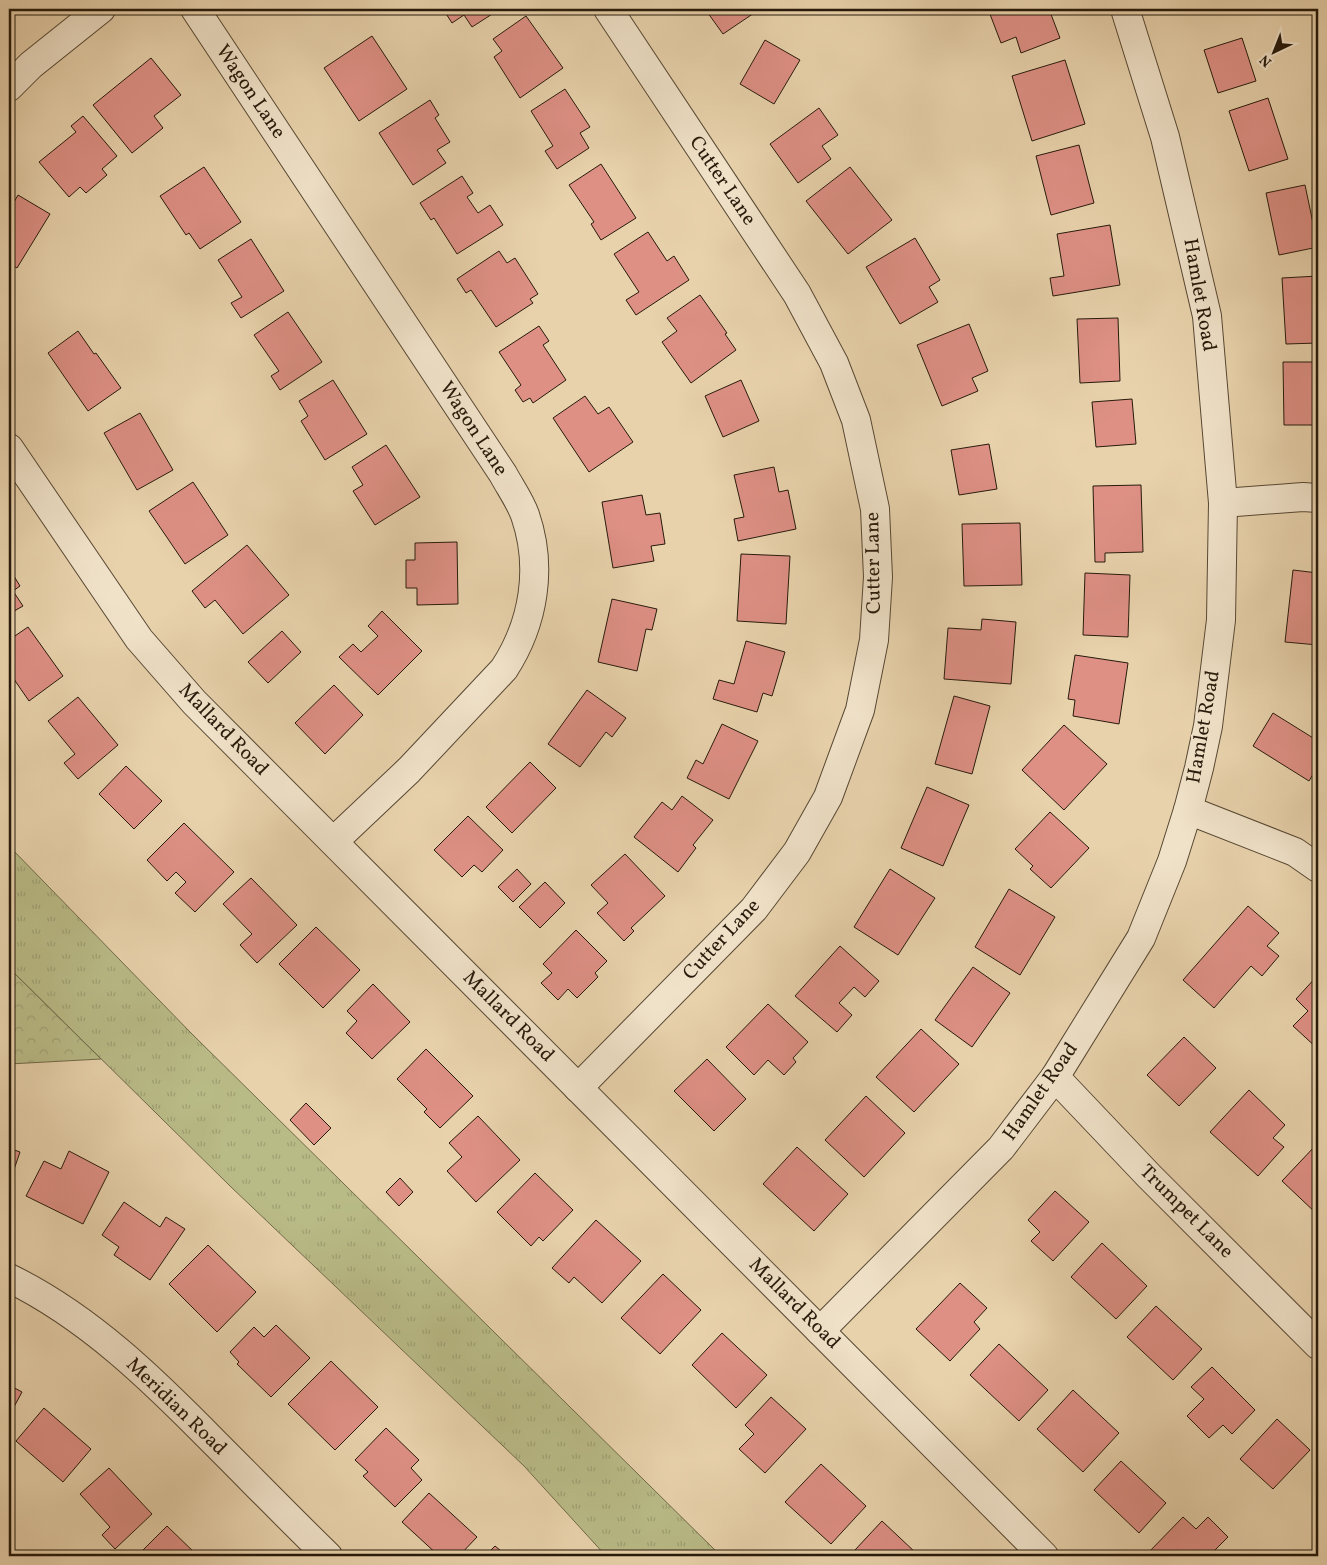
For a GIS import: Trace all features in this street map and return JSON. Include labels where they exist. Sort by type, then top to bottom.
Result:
[{"type":"street","points":[[9,87],[31,65],[101,9]]},
{"type":"street","name":"Wagon Lane","points":[[195,9],[503,474],[524,513],[531,536],[535,578],[530,611],[516,651],[504,669],[410,770],[334,841]]},
{"type":"street","name":"Cutter Lane","points":[[578,1088],[754,909],[797,852],[828,797],[860,710],[874,640],[878,577],[875,509],[856,420],[834,363],[797,294],[608,9]]},
{"type":"street","name":"Hamlet Road","points":[[820,1331],[1001,1148],[1056,1078],[1141,938],[1172,861],[1188,810],[1208,726],[1221,620],[1223,503],[1207,316],[1165,137],[1126,9]]},
{"type":"street","name":"Mallard Road","points":[[9,448],[139,639],[194,702],[1044,1556]]},
{"type":"street","points":[[1223,503],[1303,496],[1318,498]]},
{"type":"street","points":[[1188,810],[1295,852],[1318,868]]},
{"type":"street","name":"Trumpet Lane","points":[[1056,1078],[1149,1176],[1318,1345]]},
{"type":"street","name":"Meridian Road","points":[[9,1278],[35,1291],[95,1331],[173,1401],[328,1556]]},
{"type":"green space","points":[[9,846],[192,1034],[721,1556],[606,1556],[524,1466],[230,1186],[9,968]]},
{"type":"green space","points":[[9,968],[101,1059],[9,1064]]},
{"type":"building","points":[[443,9],[500,9],[472,27],[464,15],[452,23]]},
{"type":"building","points":[[705,9],[760,9],[723,34]]},
{"type":"building","points":[[988,9],[1049,9],[1060,38],[1021,53],[1016,37],[1001,43]]},
{"type":"building","points":[[526,16],[563,68],[520,98],[494,57],[502,51],[493,39]]},
{"type":"building","points":[[372,36],[407,89],[359,121],[324,68]]},
{"type":"building","points":[[1242,38],[1256,81],[1218,93],[1204,50]]},
{"type":"building","points":[[765,40],[800,60],[774,104],[740,84]]},
{"type":"building","points":[[151,58],[181,95],[154,116],[163,128],[132,153],[93,105]]},
{"type":"building","points":[[1065,60],[1085,124],[1032,141],[1012,76]]},
{"type":"building","points":[[565,89],[590,127],[580,133],[589,148],[557,169],[545,151],[553,146],[531,111]]},
{"type":"building","points":[[1268,98],[1288,159],[1249,171],[1229,111]]},
{"type":"building","points":[[430,100],[439,115],[435,118],[450,142],[437,150],[446,163],[413,185],[379,133]]},
{"type":"building","points":[[819,108],[838,135],[822,146],[831,159],[798,183],[770,144]]},
{"type":"building","points":[[83,116],[117,156],[102,169],[107,175],[86,193],[80,187],[69,197],[39,162],[76,132],[71,126]]},
{"type":"building","points":[[1079,145],[1094,203],[1051,215],[1036,156]]},
{"type":"building","points":[[601,164],[636,218],[601,240],[591,224],[594,222],[569,185]]},
{"type":"building","points":[[204,167],[241,222],[200,249],[189,233],[186,235],[160,196]]},
{"type":"building","points":[[850,167],[892,220],[848,254],[806,201]]},
{"type":"building","points":[[462,176],[473,193],[467,197],[478,213],[490,205],[503,225],[457,254],[434,218],[431,220],[420,203]]},
{"type":"building","points":[[1305,185],[1318,247],[1279,255],[1266,193]]},
{"type":"building","points":[[18,195],[50,214],[17,268],[9,263],[9,211]]},
{"type":"building","points":[[1110,225],[1120,285],[1053,296],[1050,278],[1064,276],[1057,234]]},
{"type":"building","points":[[648,232],[667,261],[674,256],[689,280],[636,315],[626,300],[639,292],[614,254]]},
{"type":"building","points":[[915,238],[940,280],[929,287],[938,302],[900,324],[866,267]]},
{"type":"building","points":[[251,239],[284,291],[241,318],[231,303],[242,297],[218,260]]},
{"type":"building","points":[[499,251],[507,263],[515,258],[538,294],[530,299],[533,303],[496,327],[471,290],[466,293],[457,279]]},
{"type":"building","points":[[1318,276],[1318,343],[1286,344],[1282,278]]},
{"type":"building","points":[[700,295],[727,333],[725,334],[736,350],[691,383],[662,342],[677,331],[667,318]]},
{"type":"building","points":[[288,312],[322,362],[280,390],[271,376],[279,371],[254,335]]},
{"type":"building","points":[[1118,318],[1120,381],[1080,383],[1077,319]]},
{"type":"building","points":[[969,324],[988,371],[972,378],[978,391],[942,406],[917,345]]},
{"type":"building","points":[[539,326],[549,341],[543,345],[566,380],[533,403],[530,398],[523,402],[515,390],[521,385],[499,352]]},
{"type":"building","points":[[78,331],[121,388],[88,411],[48,353]]},
{"type":"building","points":[[1283,362],[1318,362],[1318,425],[1284,425]]},
{"type":"building","points":[[333,380],[367,434],[325,460],[301,421],[308,416],[299,401]]},
{"type":"building","points":[[741,380],[759,421],[723,437],[705,396]]},
{"type":"building","points":[[585,396],[598,414],[609,407],[633,442],[589,472],[553,418]]},
{"type":"building","points":[[1132,399],[1136,444],[1096,447],[1092,402]]},
{"type":"building","points":[[140,413],[173,470],[137,490],[104,433]]},
{"type":"building","points":[[989,444],[997,489],[959,495],[951,450]]},
{"type":"building","points":[[386,445],[420,497],[375,525],[353,491],[363,485],[352,467]]},
{"type":"building","points":[[774,467],[779,492],[788,490],[796,529],[738,541],[734,519],[744,517],[734,475]]},
{"type":"building","points":[[193,482],[228,535],[185,564],[149,511]]},
{"type":"building","points":[[1141,485],[1143,552],[1105,553],[1105,562],[1095,562],[1093,486]]},
{"type":"building","points":[[642,495],[646,515],[660,513],[665,544],[651,546],[654,561],[613,568],[602,502]]},
{"type":"building","points":[[1020,523],[1022,585],[964,586],[962,524]]},
{"type":"building","points":[[457,542],[458,604],[417,605],[417,588],[406,588],[406,560],[415,560],[415,543]]},
{"type":"building","points":[[247,545],[289,595],[243,634],[215,600],[205,608],[192,591]]},
{"type":"building","points":[[741,554],[790,556],[786,624],[737,621]]},
{"type":"building","points":[[9,568],[20,586],[13,591],[23,606],[9,614]]},
{"type":"building","points":[[1293,570],[1318,573],[1318,645],[1285,642]]},
{"type":"building","points":[[1085,573],[1130,575],[1128,637],[1083,635]]},
{"type":"building","points":[[612,599],[657,609],[652,630],[646,629],[637,671],[598,662]]},
{"type":"building","points":[[382,611],[422,651],[378,695],[339,657],[353,644],[361,652],[378,636],[368,626]]},
{"type":"building","points":[[982,619],[1016,622],[1011,684],[944,679],[948,628],[981,630]]},
{"type":"building","points":[[28,627],[63,676],[29,701],[9,672],[9,640]]},
{"type":"building","points":[[282,631],[301,652],[268,683],[248,662]]},
{"type":"building","points":[[746,641],[785,652],[772,696],[763,693],[757,712],[713,699],[719,680],[734,684]]},
{"type":"building","points":[[1075,655],[1128,663],[1119,724],[1073,716],[1075,700],[1068,699]]},
{"type":"building","points":[[334,685],[363,715],[325,754],[295,723]]},
{"type":"building","points":[[587,690],[626,718],[612,737],[606,732],[580,767],[548,744]]},
{"type":"building","points":[[954,696],[990,706],[972,774],[935,764]]},
{"type":"building","points":[[78,697],[118,745],[78,779],[64,763],[75,754],[48,721]]},
{"type":"building","points":[[1273,713],[1318,741],[1318,766],[1309,781],[1253,746]]},
{"type":"building","points":[[722,724],[758,741],[729,799],[687,778],[696,760],[703,764]]},
{"type":"building","points":[[1064,725],[1107,764],[1064,810],[1022,770]]},
{"type":"building","points":[[530,762],[556,788],[512,833],[486,807]]},
{"type":"building","points":[[126,766],[162,801],[134,829],[99,794]]},
{"type":"building","points":[[927,787],[969,805],[943,866],[901,848]]},
{"type":"building","points":[[682,796],[713,820],[693,845],[696,848],[678,872],[634,837],[662,802],[672,810]]},
{"type":"building","points":[[1050,812],[1089,848],[1051,888],[1030,869],[1033,866],[1015,849]]},
{"type":"building","points":[[468,816],[503,850],[482,872],[474,865],[462,877],[434,850]]},
{"type":"building","points":[[184,823],[234,872],[195,912],[175,893],[186,882],[176,872],[167,881],[147,860]]},
{"type":"building","points":[[625,854],[665,896],[631,928],[634,931],[624,941],[597,913],[608,903],[591,885]]},
{"type":"building","points":[[517,869],[531,884],[513,902],[498,887]]},
{"type":"building","points":[[890,869],[935,898],[898,955],[854,927]]},
{"type":"building","points":[[251,878],[297,925],[257,963],[240,945],[252,934],[223,904]]},
{"type":"building","points":[[545,882],[565,903],[540,928],[519,907]]},
{"type":"building","points":[[1009,889],[1055,917],[1020,975],[975,947]]},
{"type":"building","points":[[1248,906],[1279,933],[1267,946],[1279,956],[1262,976],[1251,966],[1214,1008],[1183,980]]},
{"type":"building","points":[[316,927],[360,970],[323,1008],[279,964]]},
{"type":"building","points":[[576,930],[607,961],[595,973],[598,977],[577,998],[568,989],[558,1000],[541,983],[552,973],[543,964]]},
{"type":"building","points":[[840,946],[879,981],[865,997],[854,987],[839,1003],[852,1015],[837,1032],[795,996]]},
{"type":"building","points":[[973,967],[1010,993],[972,1047],[935,1020]]},
{"type":"building","points":[[1318,975],[1318,1049],[1293,1026],[1308,1011],[1296,999]]},
{"type":"building","points":[[373,984],[410,1022],[372,1059],[346,1033],[357,1021],[347,1011]]},
{"type":"building","points":[[768,1004],[808,1042],[793,1058],[796,1062],[784,1075],[768,1060],[754,1075],[726,1047]]},
{"type":"building","points":[[921,1029],[959,1064],[914,1112],[876,1077]]},
{"type":"building","points":[[1184,1037],[1216,1068],[1179,1106],[1147,1075]]},
{"type":"building","points":[[426,1049],[473,1096],[440,1128],[424,1112],[427,1109],[397,1079]]},
{"type":"building","points":[[707,1059],[746,1099],[714,1131],[674,1091]]},
{"type":"building","points":[[1249,1090],[1285,1125],[1273,1138],[1284,1147],[1258,1176],[1210,1132]]},
{"type":"building","points":[[866,1096],[905,1133],[864,1177],[825,1140]]},
{"type":"building","points":[[306,1103],[331,1128],[314,1145],[290,1120]]},
{"type":"building","points":[[478,1116],[520,1160],[476,1202],[447,1171],[462,1157],[449,1143]]},
{"type":"building","points":[[1316,1145],[1318,1147],[1318,1215],[1282,1181]]},
{"type":"building","points":[[797,1147],[848,1194],[814,1231],[763,1184]]},
{"type":"building","points":[[9,1148],[20,1152],[9,1184]]},
{"type":"building","points":[[69,1151],[109,1172],[83,1224],[26,1196],[44,1161],[61,1169]]},
{"type":"building","points":[[535,1173],[573,1210],[543,1241],[539,1237],[531,1246],[497,1212]]},
{"type":"building","points":[[400,1178],[413,1192],[399,1206],[386,1192]]},
{"type":"building","points":[[1055,1191],[1089,1222],[1053,1261],[1031,1241],[1040,1232],[1028,1220]]},
{"type":"building","points":[[124,1202],[160,1227],[166,1217],[185,1229],[150,1280],[114,1255],[119,1247],[102,1235]]},
{"type":"building","points":[[596,1220],[641,1261],[602,1303],[574,1277],[569,1283],[552,1268]]},
{"type":"building","points":[[1102,1243],[1147,1286],[1116,1319],[1071,1277]]},
{"type":"building","points":[[208,1245],[256,1292],[217,1332],[169,1284]]},
{"type":"building","points":[[663,1274],[701,1310],[660,1354],[621,1318]]},
{"type":"building","points":[[960,1283],[987,1308],[974,1322],[980,1329],[950,1361],[916,1329]]},
{"type":"building","points":[[1156,1306],[1202,1349],[1173,1380],[1127,1337]]},
{"type":"building","points":[[276,1325],[310,1358],[271,1397],[237,1364],[239,1362],[230,1352],[254,1327],[264,1337]]},
{"type":"building","points":[[722,1333],[767,1375],[736,1408],[692,1365]]},
{"type":"building","points":[[999,1344],[1048,1390],[1019,1421],[970,1375]]},
{"type":"building","points":[[331,1361],[378,1407],[335,1450],[288,1404]]},
{"type":"building","points":[[1212,1367],[1255,1410],[1232,1434],[1223,1425],[1209,1438],[1187,1416],[1204,1399],[1191,1387]]},
{"type":"building","points":[[9,1385],[22,1392],[9,1416]]},
{"type":"building","points":[[1073,1390],[1119,1433],[1083,1472],[1037,1429]]},
{"type":"building","points":[[771,1397],[806,1429],[765,1473],[739,1449],[754,1434],[745,1425]]},
{"type":"building","points":[[44,1408],[91,1449],[63,1482],[16,1441]]},
{"type":"building","points":[[1277,1419],[1310,1450],[1273,1489],[1240,1459]]},
{"type":"building","points":[[386,1428],[419,1460],[411,1468],[422,1480],[395,1507],[363,1476],[368,1472],[355,1460]]},
{"type":"building","points":[[1121,1461],[1166,1503],[1139,1533],[1094,1490]]},
{"type":"building","points":[[821,1464],[866,1506],[831,1544],[785,1502]]},
{"type":"building","points":[[109,1468],[152,1514],[115,1549],[102,1535],[110,1527],[80,1494]]},
{"type":"building","points":[[429,1493],[477,1537],[459,1556],[439,1556],[402,1522]]},
{"type":"building","points":[[1183,1517],[1196,1529],[1208,1517],[1228,1537],[1209,1556],[1149,1556],[1147,1554]]},
{"type":"building","points":[[882,1521],[916,1553],[913,1556],[861,1556],[855,1550]]},
{"type":"building","points":[[167,1526],[198,1556],[141,1556],[139,1554]]},
{"type":"building","points":[[495,1546],[507,1556],[485,1556]]}]
